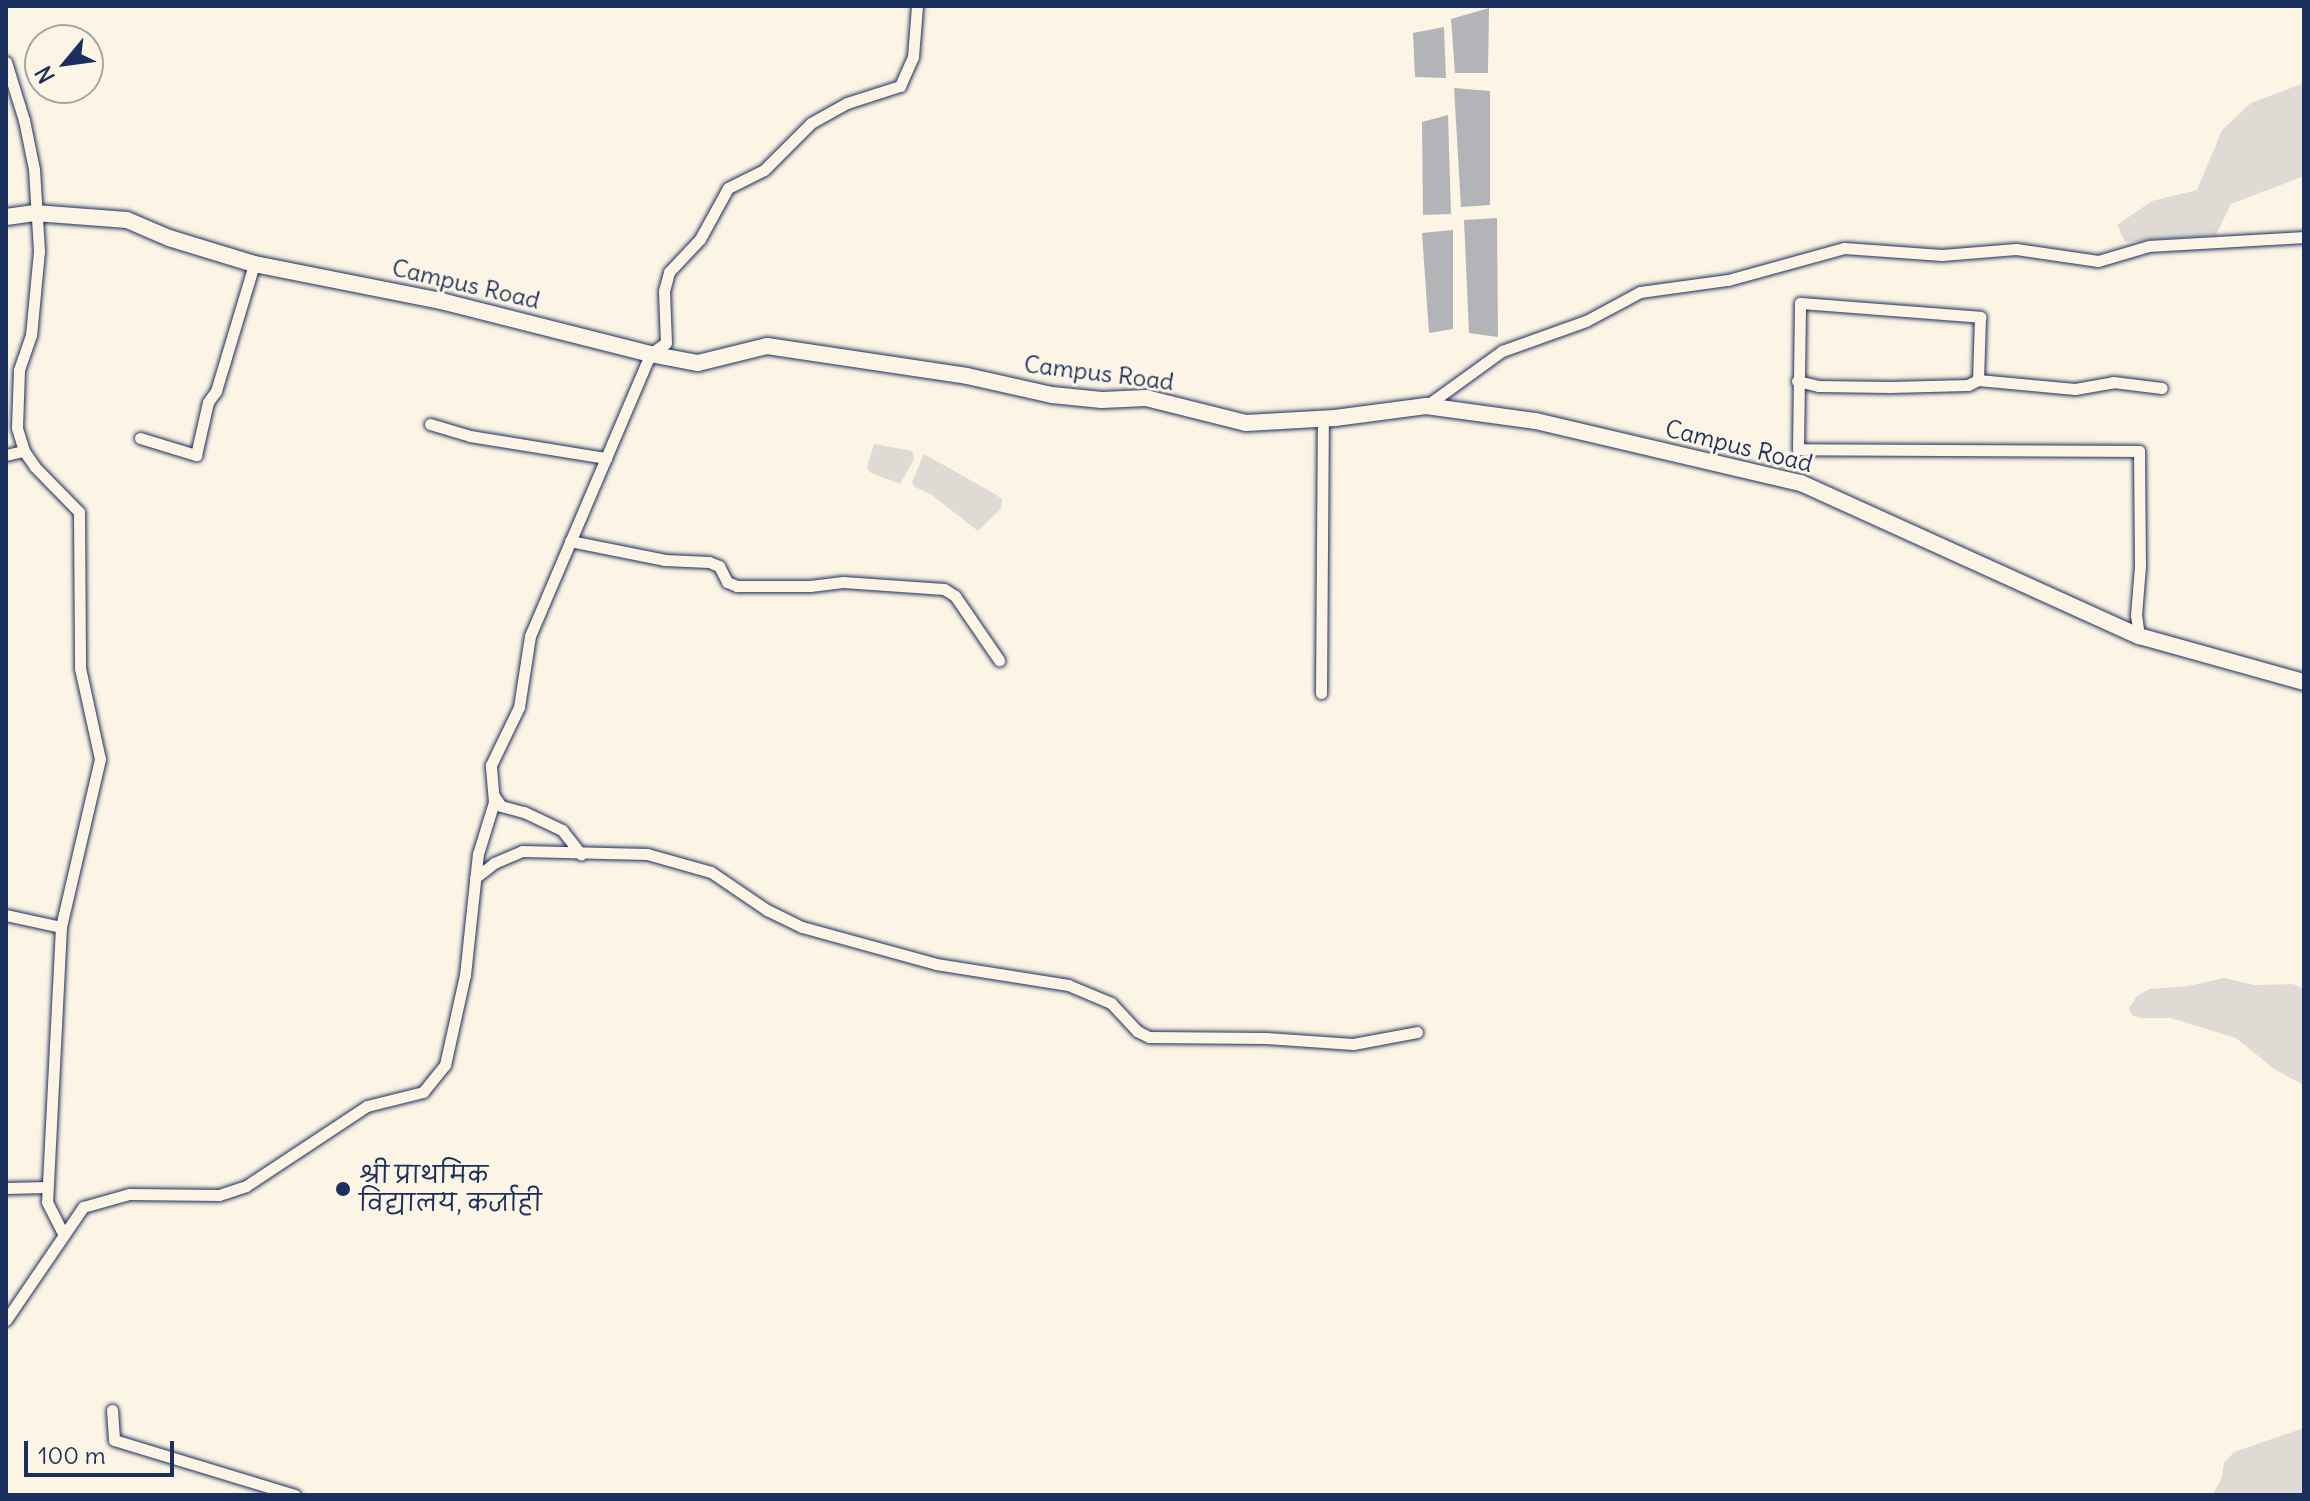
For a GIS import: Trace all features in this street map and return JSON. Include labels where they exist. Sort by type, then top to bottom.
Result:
[{"type":"street","points":[[6,1320],[83,1207],[129,1194],[219,1195],[246,1186],[367,1106],[423,1092],[445,1065],[465,975],[475,878],[494,796],[491,765],[519,707],[530,636],[650,354],[666,343],[664,291],[669,272],[700,239],[728,188],[764,170],[811,123],[847,103],[900,86],[913,57],[917,6]]},
{"type":"street","points":[[6,62],[29,145],[39,251],[38,289],[31,335],[19,370],[16,407],[24,451],[79,512],[80,668],[100,759],[61,927],[47,1202],[63,1233]]},
{"type":"street","name":"Campus Road","points":[[6,217],[35,213],[127,220],[169,238],[254,264],[441,301],[650,354],[698,363],[767,346],[967,376],[1052,395],[1102,400],[1146,398],[1246,423],[1323,419],[1426,406],[1536,421],[1801,483],[2139,636],[2304,682]]},
{"type":"street","points":[[1426,406],[1502,351],[1586,321],[1640,292],[1728,280],[1844,248],[1942,255],[2016,249],[2098,261],[2149,246],[2304,237]]},
{"type":"street","points":[[140,438],[196,455],[208,402],[216,391],[254,264]]},
{"type":"street","points":[[1978,380],[1980,317],[1800,303],[1798,449],[2139,451],[2140,566],[2136,615],[2139,636]]},
{"type":"street","points":[[1797,381],[1818,386],[1890,387],[1956,386],[1978,380],[2075,389],[2113,382],[2162,388]]},
{"type":"street","points":[[1321,693],[1323,419]]},
{"type":"street","points":[[430,424],[470,436],[606,458]]},
{"type":"street","points":[[6,455],[24,451]]},
{"type":"street","points":[[570,541],[665,560],[709,562],[719,566],[727,582],[737,586],[861,582],[944,589],[955,596],[999,660]]},
{"type":"street","points":[[494,796],[501,806],[524,812],[562,830],[581,854]]},
{"type":"street","points":[[475,878],[494,863],[522,851],[647,854],[711,872],[767,910],[802,927],[936,964],[1068,985],[1111,1003],[1137,1031],[1149,1037],[1266,1038],[1353,1044],[1417,1032]]},
{"type":"street","points":[[6,915],[61,927]]},
{"type":"street","points":[[6,1188],[47,1187]]},
{"type":"street","points":[[112,1410],[114,1440],[295,1495]]},
{"type":"shaded area","points":[[1489,8],[1488,73],[1455,73],[1451,19]]},
{"type":"shaded area","points":[[1444,27],[1446,78],[1415,77],[1413,33]]},
{"type":"shaded area","points":[[2304,83],[2304,176],[2231,204],[2216,235],[2125,242],[2117,225],[2152,201],[2197,190],[2222,130],[2251,103]]},
{"type":"shaded area","points":[[1454,88],[1490,91],[1490,205],[1461,207]]},
{"type":"shaded area","points":[[1448,115],[1451,214],[1423,215],[1422,122]]},
{"type":"shaded area","points":[[1497,218],[1498,337],[1469,333],[1464,220]]},
{"type":"shaded area","points":[[1453,230],[1453,329],[1429,333],[1422,233]]},
{"type":"shaded area","points":[[874,444],[912,451],[914,459],[900,484],[871,473],[867,467]]},
{"type":"shaded area","points":[[924,454],[1002,499],[1001,509],[978,531],[932,495],[915,487],[912,482]]},
{"type":"shaded area","points":[[2224,978],[2254,985],[2293,984],[2304,989],[2304,1085],[2274,1069],[2236,1038],[2171,1018],[2140,1018],[2132,1015],[2129,1008],[2137,996],[2150,989],[2188,986]]},
{"type":"shaded area","points":[[2304,1428],[2304,1495],[2212,1495],[2221,1480],[2224,1463],[2234,1452]]},
{"type":"place","name":"श्री प्राथमिक विद्यालय, कर्जाही","points":[[343,1189]]}]
